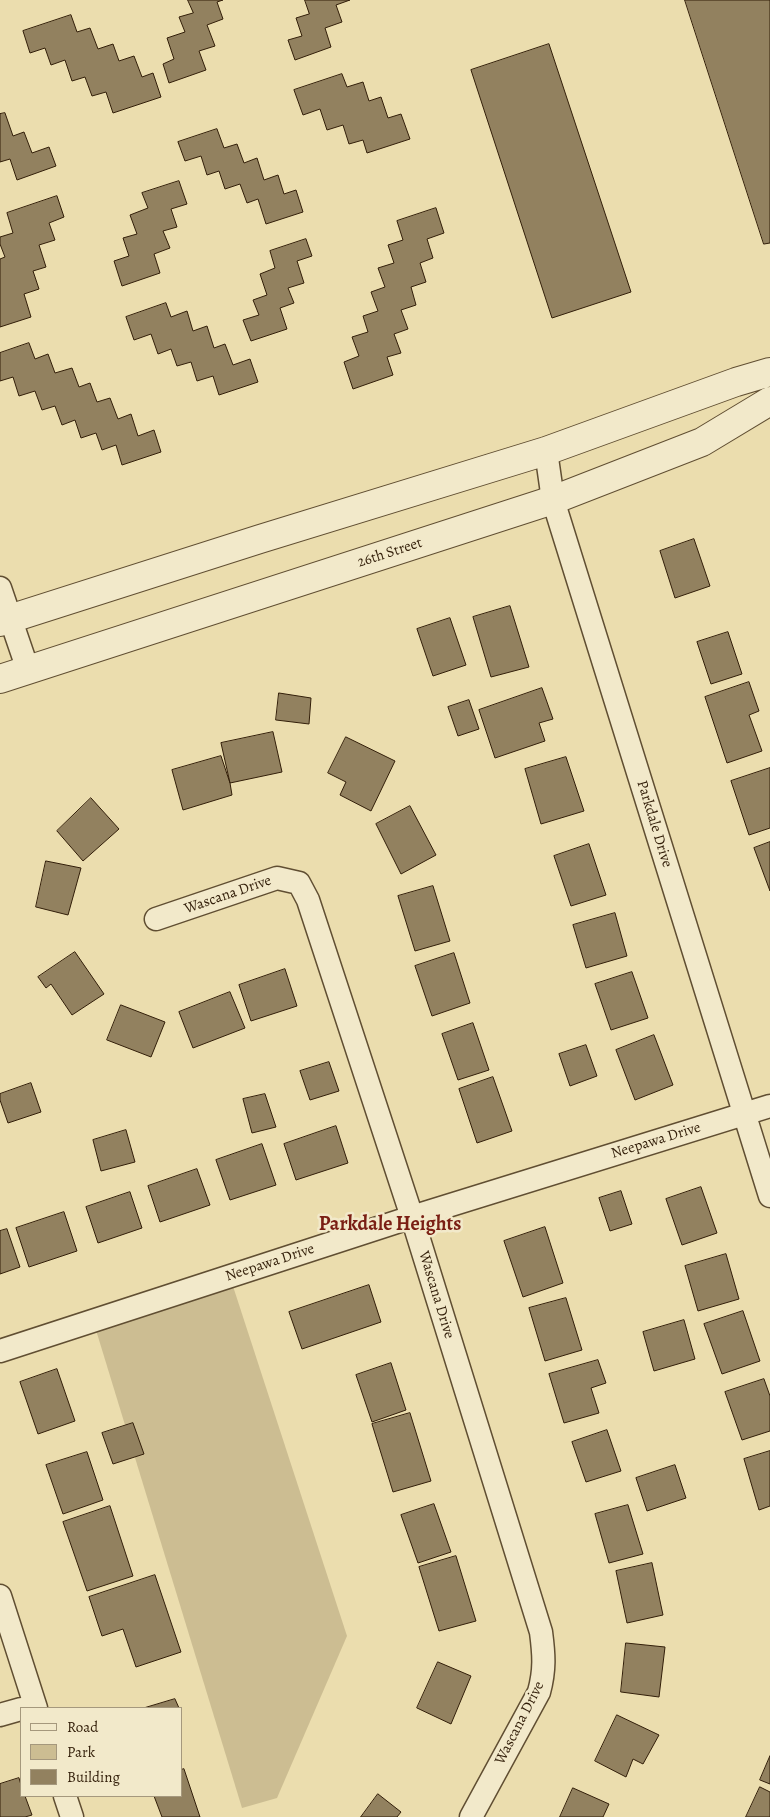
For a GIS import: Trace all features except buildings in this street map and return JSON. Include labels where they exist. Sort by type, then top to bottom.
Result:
[{"type":"street","points":[[5,620],[546,451],[736,382],[770,372]]},
{"type":"street","name":"26th Street","points":[[0,679],[553,500],[702,442],[770,401]]},
{"type":"street","name":"Parkdale Drive","points":[[546,451],[553,500],[770,1196]]},
{"type":"street","points":[[0,588],[5,620],[28,670]]},
{"type":"street","name":"Wascana Drive","points":[[156,919],[277,878],[299,883],[308,900],[412,1217],[541,1632],[544,1674],[540,1692],[471,1817]]},
{"type":"street","name":"Neepawa Drive","points":[[0,1351],[412,1217],[770,1106]]},
{"type":"street","points":[[0,1596],[29,1707]]},
{"type":"street","points":[[0,1715],[20,1709]]},
{"type":"street","points":[[65,1797],[72,1817]]},
{"type":"green space","points":[[229,1274],[347,1636],[277,1798],[242,1808],[92,1317]]},
{"type":"district","name":"Parkdale Heights","points":[[390,1225]]}]
